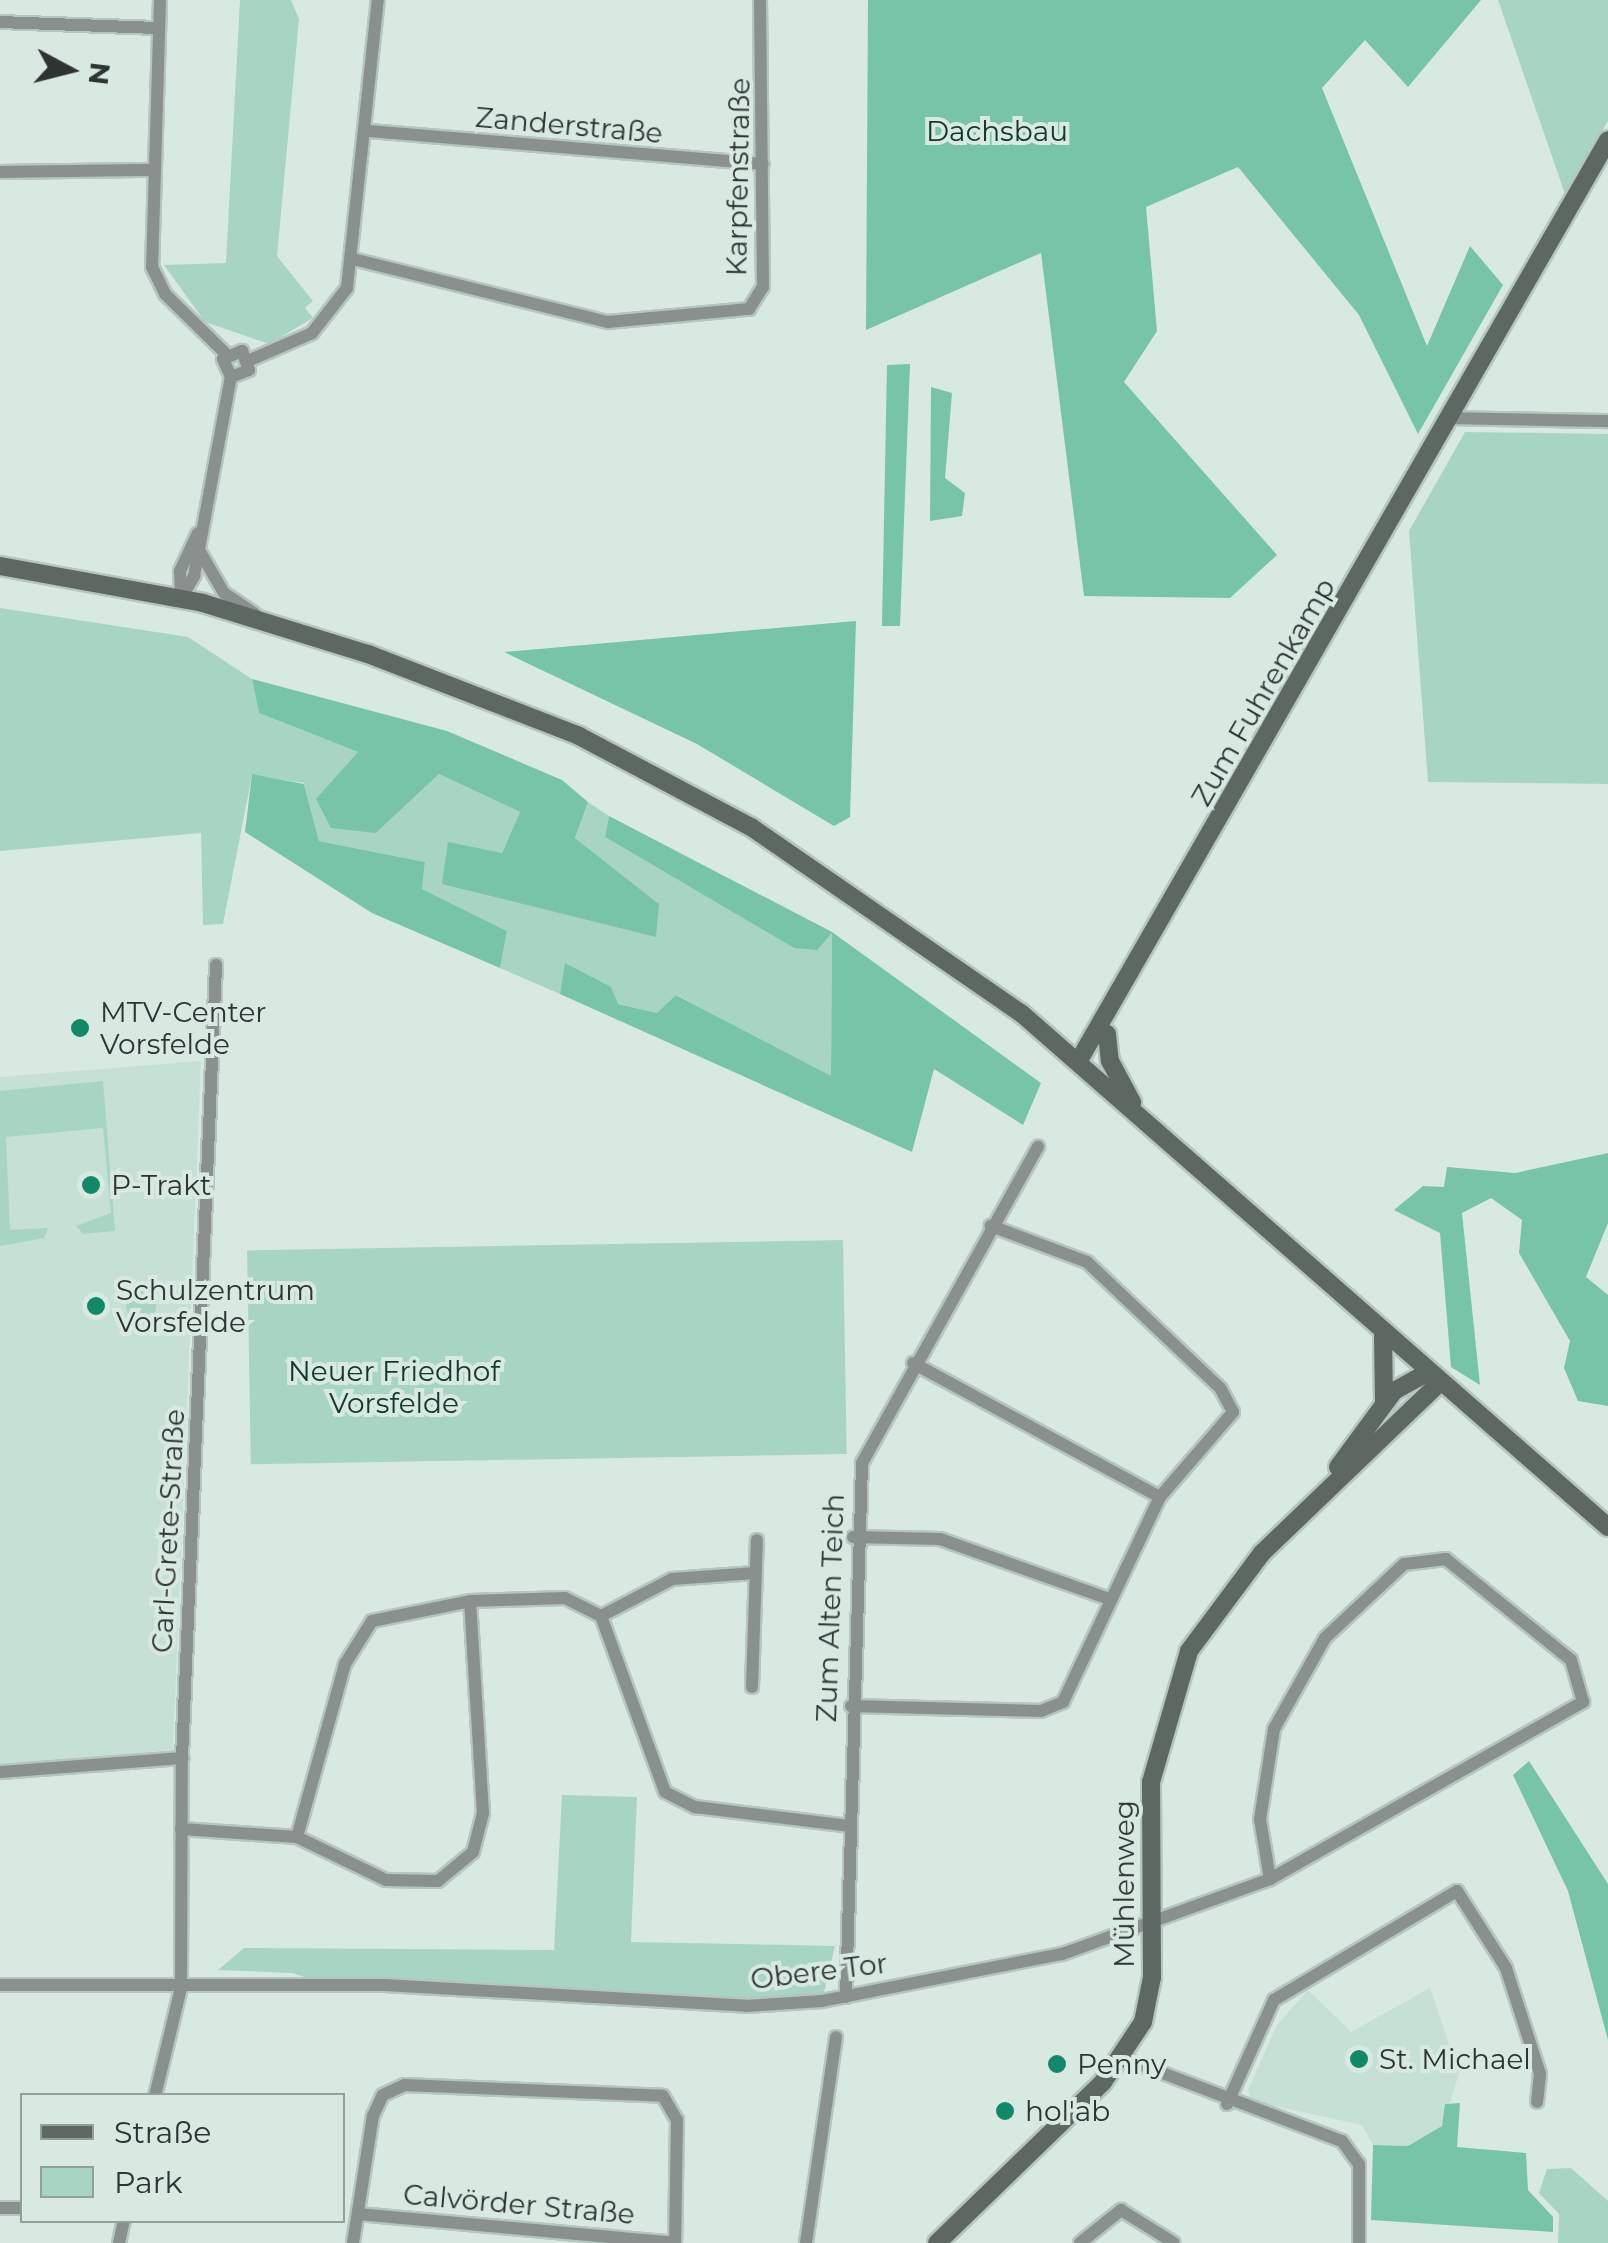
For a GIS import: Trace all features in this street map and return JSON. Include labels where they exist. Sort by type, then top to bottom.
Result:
[{"type":"street","points":[[160,0],[152,170],[157,281],[226,354],[232,377],[199,530],[180,572],[181,598]]},
{"type":"street","points":[[226,354],[250,360],[312,333],[333,313],[356,260],[370,131],[378,0]]},
{"type":"street","name":"Karpfenstraße","points":[[356,260],[608,322],[736,313],[762,287],[760,0]]},
{"type":"street","points":[[0,22],[159,28]]},
{"type":"street","name":"Zanderstraße","points":[[370,131],[763,164]]},
{"type":"street","name":"Zum Fuhrenkamp","points":[[1078,1062],[1085,1036],[1121,992],[1608,140]]},
{"type":"street","points":[[0,172],[152,170]]},
{"type":"street","points":[[232,377],[246,374],[250,360]]},
{"type":"street","points":[[1451,418],[1608,422]]},
{"type":"street","points":[[181,598],[199,550],[199,530]]},
{"type":"street","points":[[199,550],[224,593],[266,621]]},
{"type":"street","points":[[0,566],[181,598],[266,621],[475,692],[679,784],[867,899],[1078,1062],[1431,1380],[1608,1526]]},
{"type":"street","name":"Carl-Grete-Straße","points":[[156,2093],[181,1988],[182,1758],[216,965]]},
{"type":"street","name":"Zum Fuhrenkamp","points":[[1078,1062],[1107,1034],[1121,992]]},
{"type":"street","points":[[1107,1034],[1112,1067],[1143,1120]]},
{"type":"street","name":"Zum Alten Teich","points":[[846,1997],[853,1537],[862,1463],[913,1363],[1038,1147]]},
{"type":"street","points":[[852,1706],[1053,1708],[1071,1688],[1107,1598],[1160,1497],[1227,1427],[1231,1400],[1087,1262],[991,1226]]},
{"type":"street","points":[[1383,1337],[1384,1402]]},
{"type":"street","points":[[913,1363],[1160,1497]]},
{"type":"street","name":"Mühlenweg","points":[[1319,1495],[1384,1402],[1431,1380]]},
{"type":"street","name":"Mühlenweg","points":[[937,2243],[1123,2058],[1150,2002],[1151,1782],[1178,1678],[1209,1618],[1319,1495],[1431,1380]]},
{"type":"street","points":[[853,1537],[940,1538],[1107,1598]]},
{"type":"street","points":[[752,1687],[756,1540]]},
{"type":"street","name":"Obere Tor","points":[[0,1985],[384,1985],[746,2006],[846,1997],[1062,1954],[1150,1926],[1270,1879],[1583,1702],[1582,1679],[1559,1644],[1446,1559],[1404,1564],[1326,1638],[1286,1700],[1262,1773],[1270,1879]]},
{"type":"street","points":[[601,1616],[672,1579],[755,1573]]},
{"type":"street","points":[[297,1837],[345,1664],[372,1621],[470,1600],[564,1598],[601,1616],[665,1792],[695,1807],[850,1826]]},
{"type":"street","points":[[181,1829],[297,1837],[386,1880],[438,1881],[474,1852],[482,1760],[470,1600]]},
{"type":"street","points":[[0,1772],[182,1758]]},
{"type":"street","points":[[1227,2104],[1274,2000],[1457,1891],[1506,1968],[1540,2074],[1537,2102]]},
{"type":"street","points":[[806,2243],[836,2037]]},
{"type":"street","points":[[1123,2058],[1227,2104],[1330,2134],[1352,2150],[1362,2184],[1359,2243]]},
{"type":"street","points":[[353,2243],[373,2116],[383,2095],[404,2086],[650,2092],[663,2096],[677,2120],[675,2243]]},
{"type":"street","points":[[1080,2243],[1121,2210],[1174,2243]]},
{"type":"street","name":"Calvörder Straße","points":[[358,2214],[675,2243]]},
{"type":"shaded area","name":"Schulzentrum Vorsfelde","points":[[201,1061],[173,1750],[0,1765],[0,1077]]},
{"type":"shaded area","name":"St. Michael","points":[[1430,1988],[1459,2074],[1442,2126],[1408,2146],[1373,2145],[1362,2125],[1252,2101],[1248,2090],[1277,2025],[1308,1990],[1351,2032]]},
{"type":"green space","points":[[240,0],[291,0],[299,19],[277,256],[313,301],[305,308],[313,318],[269,344],[205,322],[164,265],[226,263]]},
{"type":"green space","name":"Dachsbau","points":[[868,0],[1481,0],[1408,87],[1365,40],[1322,88],[1427,346],[1470,246],[1503,285],[1418,434],[1359,315],[1238,167],[1146,207],[1157,331],[1124,382],[1277,555],[1230,598],[1084,596],[1041,253],[866,330]]},
{"type":"green space","points":[[1498,0],[1608,0],[1608,121],[1565,194]]},
{"type":"green space","points":[[910,364],[900,626],[882,626],[887,365]]},
{"type":"green space","points":[[931,387],[952,393],[945,478],[965,493],[962,516],[930,521]]},
{"type":"green space","points":[[1465,432],[1608,434],[1608,784],[1428,782],[1409,531]]},
{"type":"green space","points":[[0,608],[188,637],[252,679],[259,713],[358,752],[376,833],[439,774],[520,812],[502,853],[659,904],[575,838],[588,802],[609,816],[605,837],[794,948],[832,932],[831,1077],[677,995],[657,1013],[618,1004],[566,963],[560,994],[500,968],[507,931],[422,889],[425,862],[319,841],[304,783],[252,775],[223,924],[203,925],[201,833],[0,851]]},
{"type":"green space","points":[[856,621],[850,817],[834,826],[697,744],[504,652]]},
{"type":"green space","points":[[252,679],[447,731],[562,780],[588,802],[575,838],[659,904],[656,937],[442,884],[448,842],[502,853],[520,812],[439,774],[376,833],[331,828],[316,799],[358,752],[259,713]]},
{"type":"green space","points":[[252,774],[304,784],[319,841],[425,862],[422,889],[507,931],[500,968],[372,913],[245,832]]},
{"type":"green space","points":[[609,816],[832,932],[1041,1083],[1023,1125],[934,1069],[912,1152],[560,994],[565,963],[611,987],[618,1004],[657,1013],[676,995],[831,1076],[832,933],[817,950],[794,948],[605,837]]},
{"type":"green space","points":[[103,1081],[115,1231],[83,1234],[76,1226],[111,1213],[103,1128],[6,1137],[10,1230],[48,1228],[44,1238],[0,1246],[0,1091]]},
{"type":"green space","points":[[1608,1153],[1608,1223],[1586,1277],[1608,1295],[1608,1406],[1578,1401],[1564,1368],[1570,1341],[1519,1253],[1522,1220],[1491,1198],[1462,1213],[1480,1385],[1451,1367],[1440,1233],[1394,1210],[1423,1186],[1444,1187],[1447,1167],[1515,1173]]},
{"type":"green space","name":"Neuer Friedhof Vorsfelde","points":[[843,1240],[847,1454],[251,1464],[247,1250]]},
{"type":"green space","points":[[141,1291],[155,1300],[156,1306],[147,1320],[141,1321],[127,1312],[126,1306],[135,1292]]},
{"type":"green space","points":[[1529,1761],[1608,1884],[1608,2040],[1568,1891],[1513,1775]]},
{"type":"green space","points":[[562,1795],[637,1797],[631,1942],[835,1946],[822,2001],[746,2006],[327,1984],[292,1973],[218,1970],[244,1948],[554,1950]]},
{"type":"green space","points":[[1460,2103],[1457,2147],[1526,2153],[1528,2190],[1553,2217],[1553,2232],[1371,2220],[1373,2145],[1408,2146],[1442,2126],[1445,2104]]},
{"type":"green space","points":[[1571,2168],[1608,2201],[1608,2243],[1558,2243],[1559,2214],[1539,2193],[1547,2169]]},
{"type":"place","name":"MTV-Center Vorsfelde","points":[[80,1028]]},
{"type":"place","name":"P-Trakt","points":[[91,1185]]},
{"type":"place","name":"Schulzentrum Vorsfelde","points":[[96,1306]]},
{"type":"place","name":"St. Michael","points":[[1359,2059]]},
{"type":"place","name":"Penny","points":[[1057,2064]]},
{"type":"place","name":"hol'ab","points":[[1005,2111]]}]
